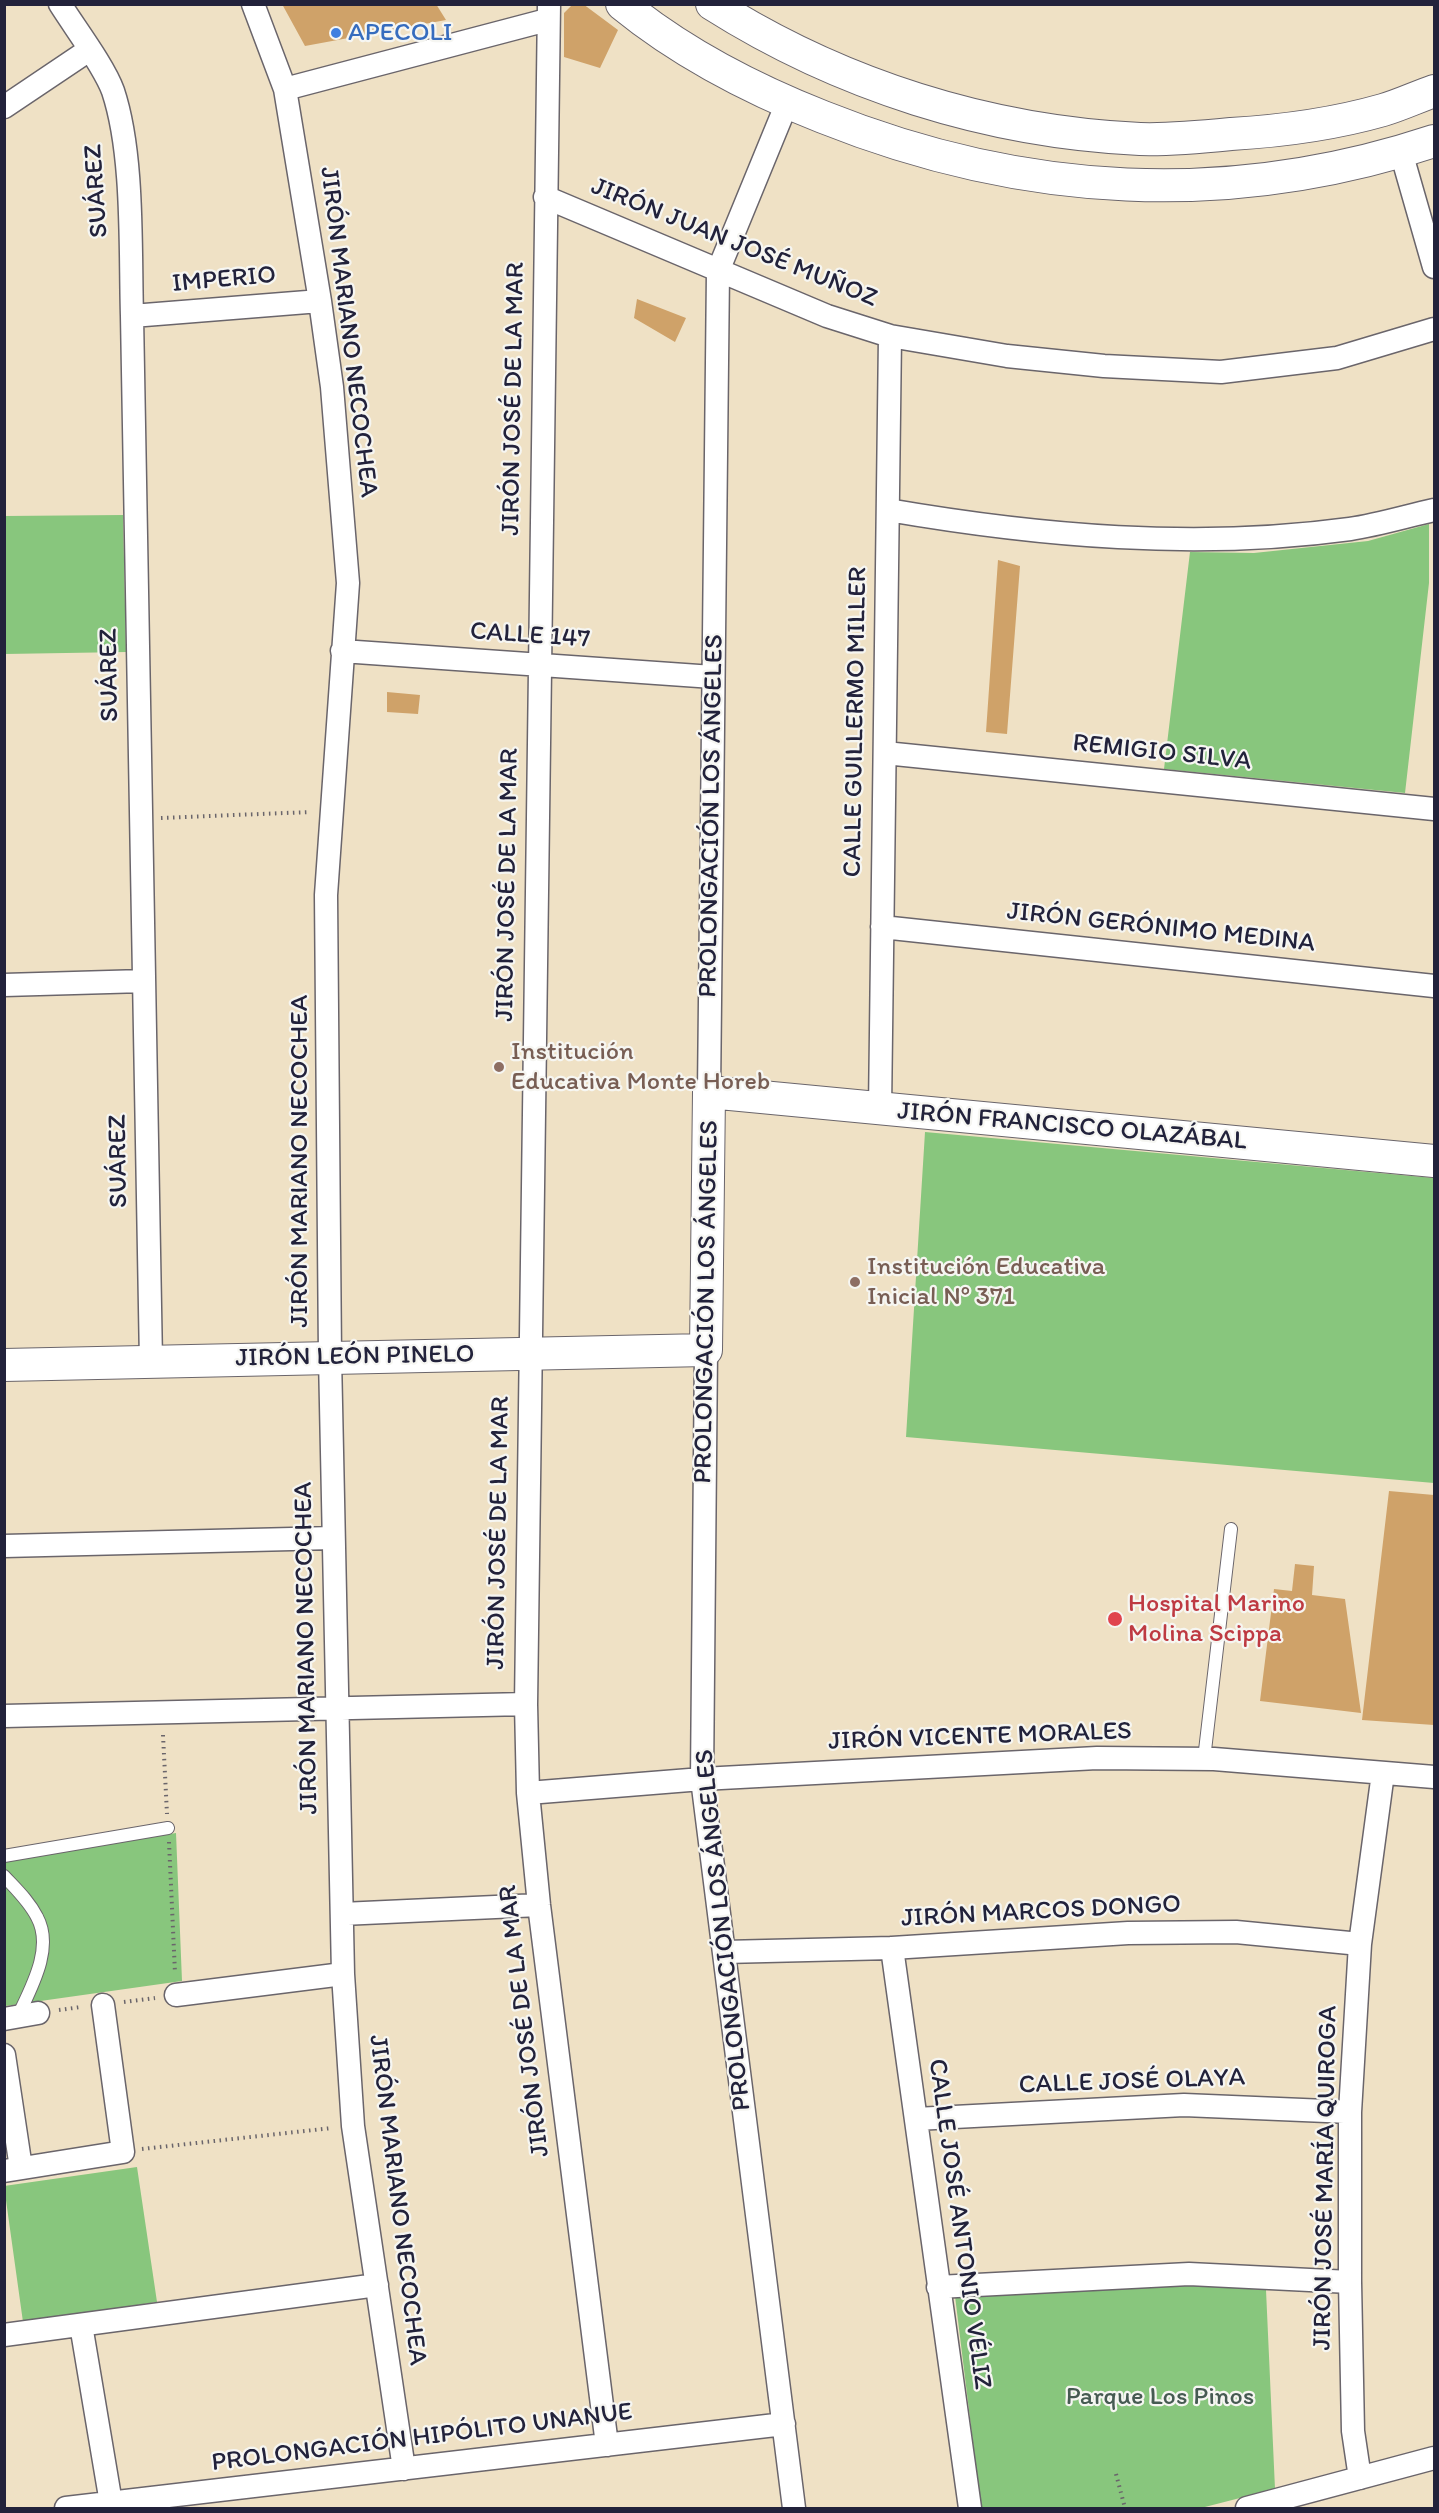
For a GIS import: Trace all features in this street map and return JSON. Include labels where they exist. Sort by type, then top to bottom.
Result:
[{"type":"street","name":"SUÁREZ","points":[[60,4],[112,90],[121,126],[128,181],[151,1361]]},
{"type":"street","name":"JIRÓN MARIANO NECOCHEA","points":[[252,4],[285,89],[332,387],[348,583],[326,895],[330,1358],[343,1974],[353,2126],[404,2469]]},
{"type":"street","points":[[622,4],[688,51],[787,103],[917,151],[1012,173],[1089,184],[1157,186],[1243,182],[1316,172],[1401,152],[1434,141]]},
{"type":"street","points":[[712,4],[825,66],[878,87],[939,107],[1011,124],[1076,134],[1142,139],[1286,130],[1382,110],[1434,91]]},
{"type":"street","points":[[285,89],[548,12]]},
{"type":"street","name":"JIRÓN JOSÉ DE LA MAR","points":[[548,12],[526,1704],[528,1793],[539,1905],[607,2445]]},
{"type":"street","points":[[4,107],[89,50]]},
{"type":"street","name":"PROLONGACIÓN LOS ÁNGELES","points":[[787,103],[718,271],[702,1779],[794,2508]]},
{"type":"street","points":[[1401,152],[1434,267]]},
{"type":"street","name":"JIRÓN JUAN JOSÉ MUÑOZ","points":[[545,197],[784,300],[890,336],[1006,356],[1104,366],[1221,372],[1337,358],[1434,329]]},
{"type":"street","name":"IMPERIO","points":[[132,316],[320,301]]},
{"type":"street","name":"CALLE GUILLERMO MILLER","points":[[880,1108],[890,336]]},
{"type":"street","points":[[888,510],[957,522],[1044,532],[1182,538],[1252,538],[1352,529],[1434,510]]},
{"type":"street","name":"CALLE 147","points":[[342,651],[713,677]]},
{"type":"street","name":"REMIGIO SILVA","points":[[885,753],[1434,809]]},
{"type":"street","name":"JIRÓN GERÓNIMO MEDINA","points":[[882,927],[1434,986]]},
{"type":"street","points":[[4,985],[144,981]]},
{"type":"street","name":"JIRÓN FRANCISCO OLAZÁBAL","points":[[709,1092],[1434,1161]]},
{"type":"street","name":"JIRÓN LEÓN PINELO","points":[[4,1365],[706,1350]]},
{"type":"street","points":[[4,1546],[333,1538]]},
{"type":"street","points":[[4,1716],[526,1704]]},
{"type":"street","name":"JIRÓN VICENTE MORALES","points":[[528,1793],[702,1779],[1097,1758],[1204,1759],[1434,1777]]},
{"type":"street","name":"JIRÓN JOSÉ MARÍA QUIROGA","points":[[1360,2478],[1353,2431],[1350,2112],[1360,1944],[1383,1773]]},
{"type":"street","points":[[342,1914],[539,1905]]},
{"type":"street","name":"JIRÓN MARCOS DONGO","points":[[724,1952],[892,1948],[1171,1932],[1236,1932],[1360,1944]]},
{"type":"street","name":"CALLE JOSÉ ANTONIO VÉLIZ","points":[[892,1948],[970,2508]]},
{"type":"street","points":[[176,1995],[343,1974]]},
{"type":"street","points":[[4,2055],[13,2170],[123,2152],[103,2005]]},
{"type":"street","name":"CALLE JOSÉ OLAYA","points":[[915,2119],[1184,2105],[1350,2112]]},
{"type":"street","points":[[938,2287],[1189,2274],[1350,2282]]},
{"type":"street","points":[[4,2335],[377,2285]]},
{"type":"street","points":[[81,2325],[111,2503]]},
{"type":"street","name":"PROLONGACIÓN HIPÓLITO UNANUE","points":[[66,2508],[784,2424]]},
{"type":"street","points":[[1247,2508],[1434,2458]]},
{"type":"lane","points":[[1204,1759],[1231,1529]]},
{"type":"lane","points":[[4,1856],[168,1828]]},
{"type":"lane","points":[[4,1876],[27,1900],[39,1919],[42,1940],[41,1964],[20,2016]]},
{"type":"path","points":[[141,818],[332,812]]},
{"type":"path","points":[[162,1713],[176,1995]]},
{"type":"path","points":[[123,2152],[353,2126]]},
{"type":"path","points":[[1116,2474],[1125,2508]]},
{"type":"green space","points":[[123,515],[126,652],[5,654],[5,516]]},
{"type":"green space","points":[[1429,524],[1429,583],[1405,793],[1164,769],[1190,552],[1254,553],[1368,541]]},
{"type":"green space","points":[[925,1132],[1434,1178],[1434,1483],[906,1437]]},
{"type":"green space","points":[[176,1833],[182,1981],[5,2006],[4,1861]]},
{"type":"green space","points":[[137,2167],[157,2302],[23,2322],[4,2186]]},
{"type":"green space","name":"Parque Los Pinos","points":[[1195,2285],[1266,2290],[1275,2489],[1201,2508],[981,2508],[955,2296]]},
{"type":"building","name":"APECOLI","points":[[282,4],[436,4],[446,20],[305,46]]},
{"type":"building","points":[[573,4],[583,4],[618,30],[600,68],[564,57],[564,13]]},
{"type":"building","points":[[637,299],[686,318],[675,342],[634,318]]},
{"type":"building","points":[[998,560],[1020,566],[1007,734],[986,732]]},
{"type":"building","points":[[387,692],[420,695],[418,714],[387,712]]},
{"type":"building","points":[[1389,1491],[1434,1495],[1434,1725],[1362,1720]]},
{"type":"building","points":[[1295,1564],[1314,1566],[1312,1595],[1345,1599],[1361,1713],[1260,1701],[1274,1589],[1292,1591]]},
{"type":"place","name":"APECOLI","points":[[336,33]]},
{"type":"place","name":"Institución Educativa Monte Horeb","points":[[499,1067]]},
{"type":"place","name":"Institución Educativa Inicial Nº 371","points":[[855,1282]]},
{"type":"place","name":"Hospital Marino Molina Scippa","points":[[1115,1619]]}]
